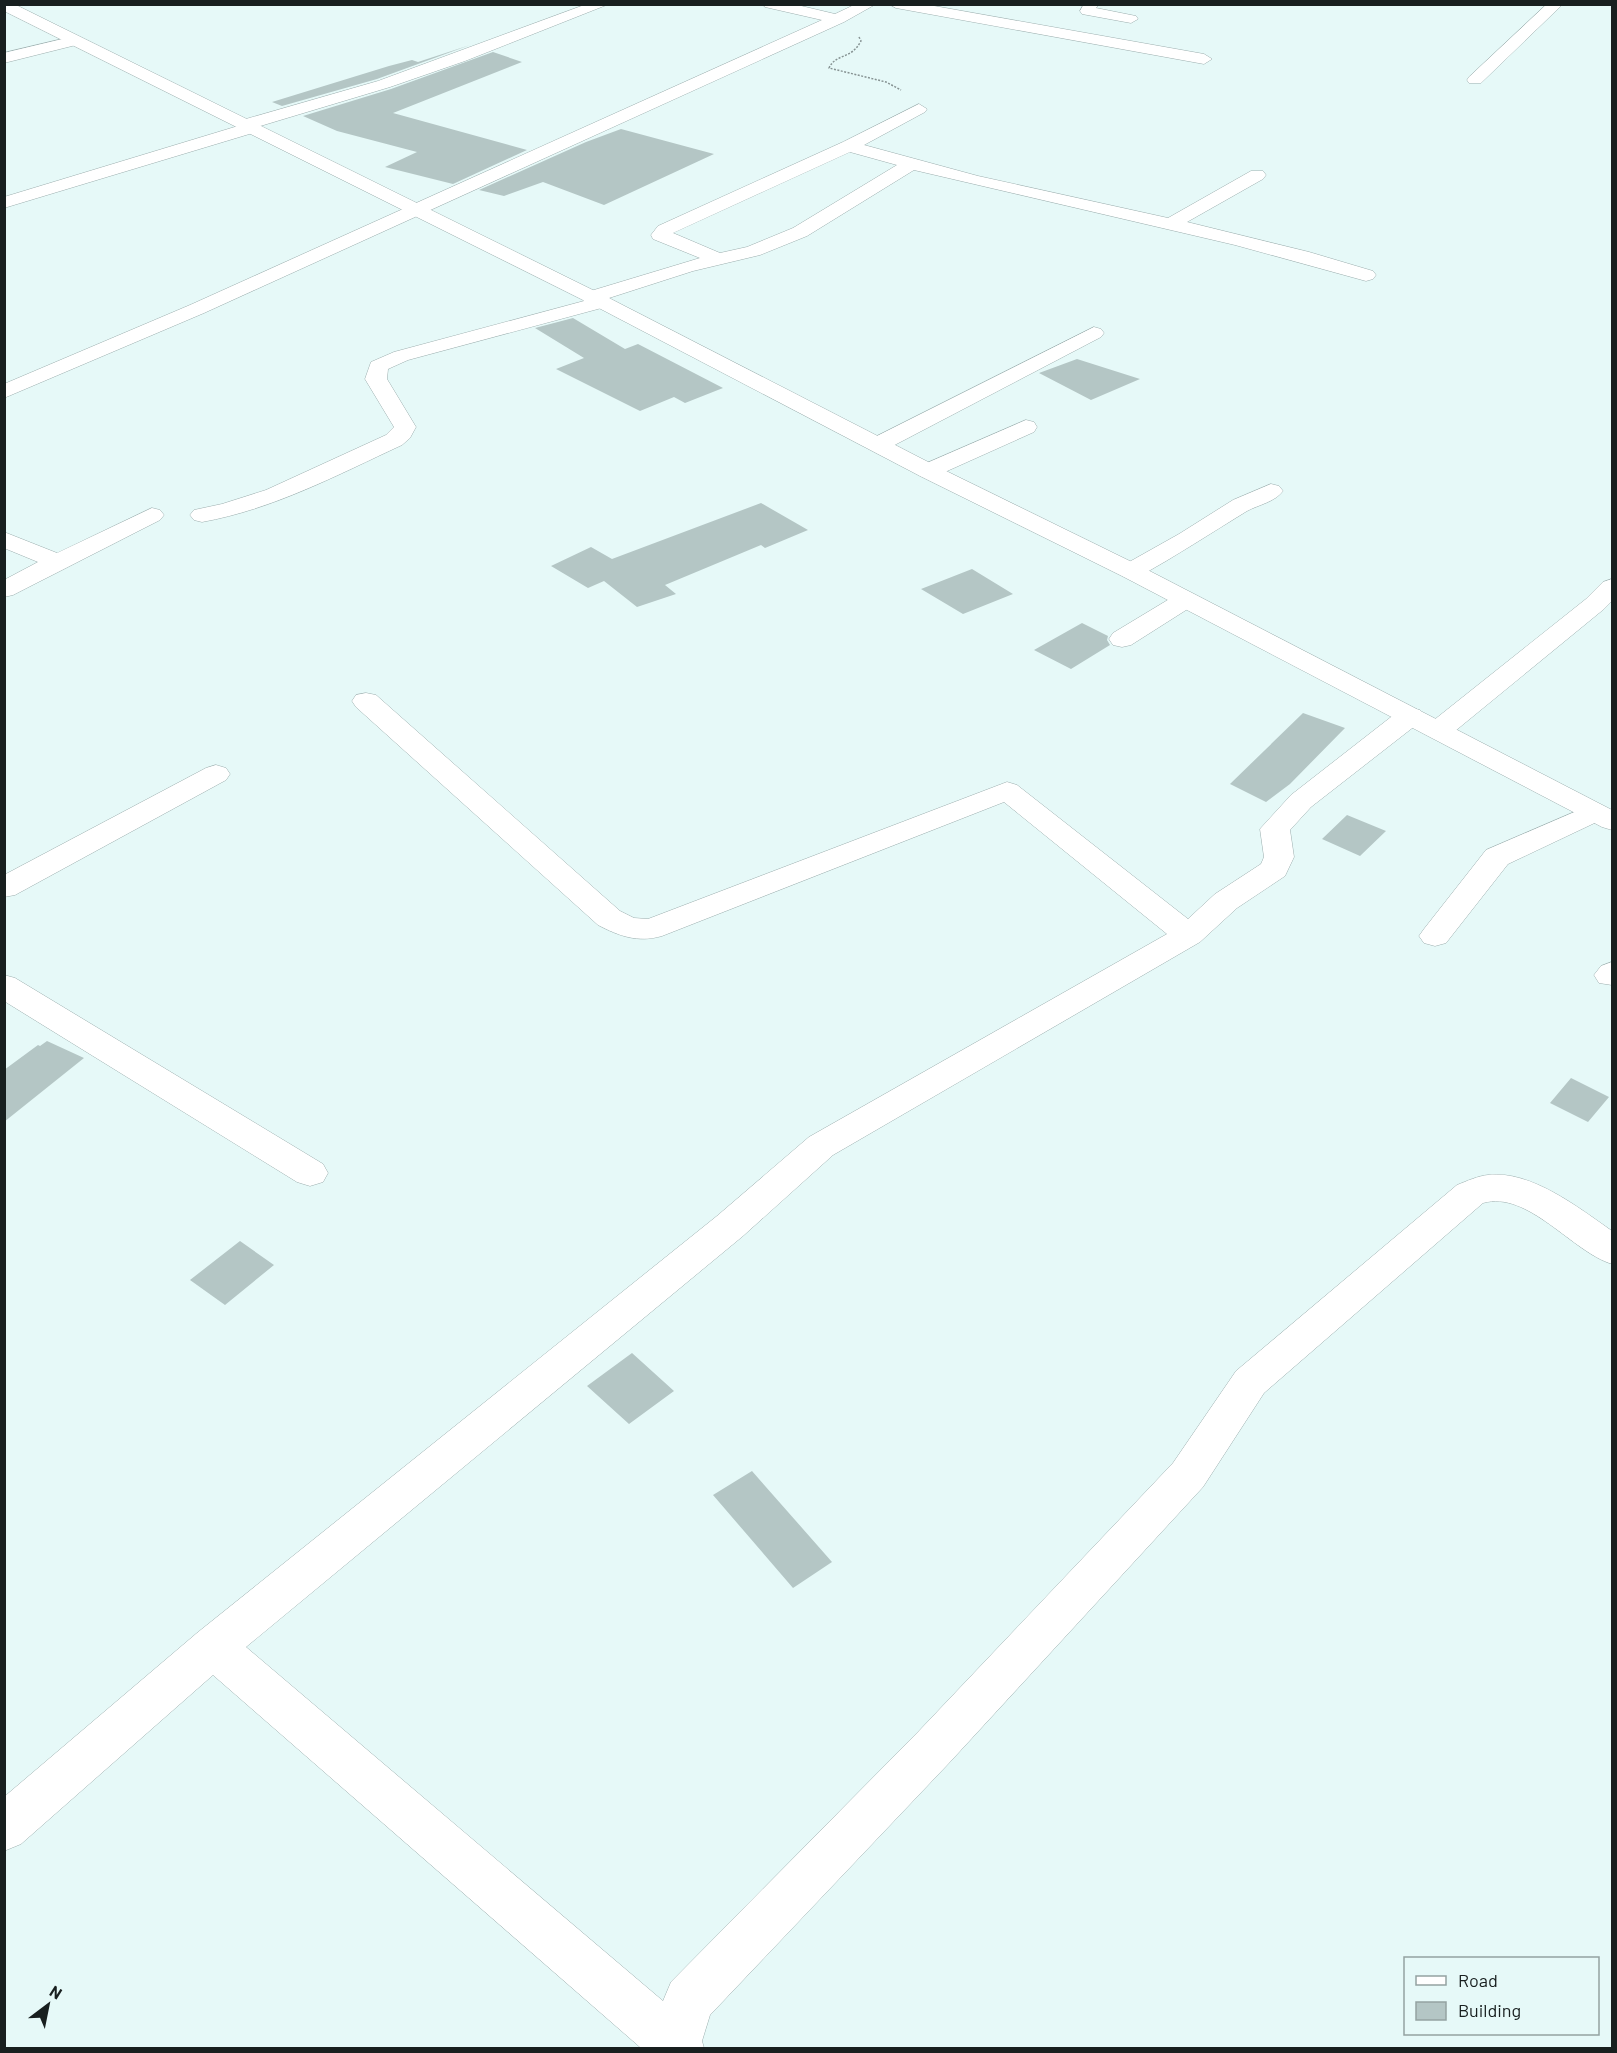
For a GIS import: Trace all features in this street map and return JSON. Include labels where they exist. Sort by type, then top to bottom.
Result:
[{"type":"street","points":[[4,203],[384,84],[602,4]]},
{"type":"street","points":[[770,4],[839,19]]},
{"type":"street","points":[[4,392],[417,210],[869,4]]},
{"type":"street","points":[[896,4],[1204,59]]},
{"type":"street","points":[[1092,4],[1087,11],[1131,19]]},
{"type":"street","points":[[1475,80],[1556,4]]},
{"type":"street","points":[[4,5],[597,299],[928,471],[1131,571],[1603,817]]},
{"type":"street","points":[[4,58],[75,41]]},
{"type":"street","points":[[718,259],[660,235],[665,230],[849,146],[919,108]]},
{"type":"street","points":[[849,146],[910,165],[1170,224],[1320,261],[1366,275]]},
{"type":"street","points":[[202,515],[224,512],[285,489],[394,440],[405,427],[376,379],[378,366],[401,356],[597,299],[718,259],[753,251],[800,232],[910,165]]},
{"type":"street","points":[[1170,224],[1257,175]]},
{"type":"street","points":[[813,224],[834,230]]},
{"type":"street","points":[[879,444],[1094,333]]},
{"type":"street","points":[[928,471],[1026,427]]},
{"type":"street","points":[[1131,571],[1188,539],[1241,505],[1271,490]]},
{"type":"street","points":[[4,590],[152,515]]},
{"type":"street","points":[[4,539],[58,562]]},
{"type":"street","points":[[1122,639],[1185,600]]},
{"type":"street","points":[[4,1828],[36,1803],[213,1647],[610,1324],[821,1146],[1189,935],[1226,901],[1274,869],[1279,857],[1275,829],[1301,801],[1425,723],[1607,600]]},
{"type":"street","points":[[366,701],[609,918],[628,928],[651,929],[1007,791],[1189,935]]},
{"type":"street","points":[[4,888],[216,774]]},
{"type":"street","points":[[1435,936],[1497,857],[1603,817]]},
{"type":"street","points":[[4,986],[310,1173]]},
{"type":"street","points":[[213,1647],[678,2047],[689,2000],[934,1747],[1188,1475],[1250,1382],[1444,1216],[1470,1194],[1482,1188],[1507,1188],[1540,1201],[1612,1250]]},
{"type":"path","points":[[839,19],[855,30],[861,41],[856,51],[832,62],[829,68],[886,82],[916,97],[919,108]]},
{"type":"building","points":[[470,45],[377,79],[282,106],[272,102],[389,66],[412,60],[418,62]]},
{"type":"building","points":[[493,52],[522,62],[393,113],[527,150],[453,184],[385,167],[417,152],[337,131],[303,116],[391,89]]},
{"type":"building","points":[[621,129],[714,154],[604,205],[543,182],[504,196],[479,190],[586,142]]},
{"type":"building","points":[[573,318],[625,349],[638,344],[723,388],[685,403],[674,397],[640,411],[556,369],[584,358],[535,328]]},
{"type":"building","points":[[1077,359],[1140,379],[1091,400],[1039,373]]},
{"type":"building","points":[[761,503],[808,530],[765,548],[761,545],[665,585],[676,594],[637,607],[604,581],[588,588],[551,566],[591,547],[612,559]]},
{"type":"building","points":[[972,569],[1013,594],[963,614],[921,589]]},
{"type":"building","points":[[1082,623],[1108,636],[1107,640],[1110,645],[1071,669],[1034,650]]},
{"type":"building","points":[[1303,713],[1345,728],[1290,784],[1266,802],[1230,784]]},
{"type":"building","points":[[1347,815],[1386,831],[1360,856],[1322,839]]},
{"type":"building","points":[[47,1041],[84,1058],[4,1122],[4,1070]]},
{"type":"building","points":[[1571,1078],[1609,1097],[1588,1122],[1550,1103]]},
{"type":"building","points":[[240,1241],[274,1265],[225,1305],[190,1280]]},
{"type":"building","points":[[632,1353],[674,1391],[629,1424],[587,1386]]},
{"type":"building","points":[[752,1471],[832,1562],[793,1588],[713,1495]]}]
